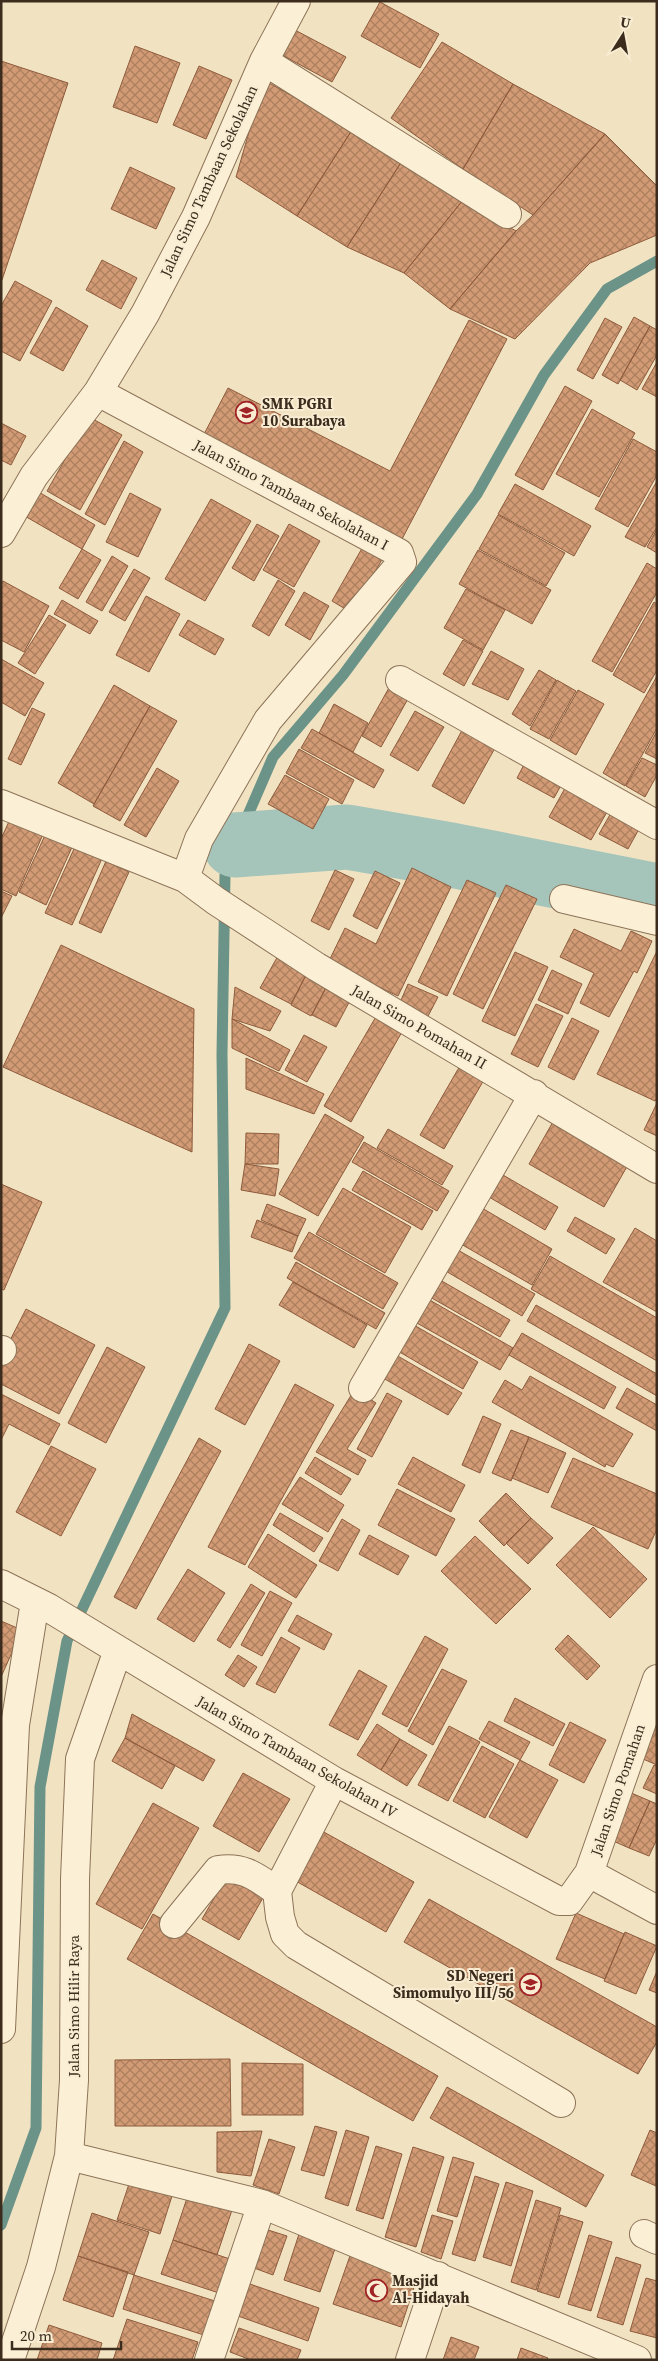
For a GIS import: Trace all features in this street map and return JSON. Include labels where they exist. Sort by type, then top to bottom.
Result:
[{"type":"street","name":"Jalan Simo Tambaan Sekolahan","points":[[1,533],[34,476],[98,392],[145,314],[196,217],[264,61],[296,1]]},
{"type":"street","points":[[264,61],[507,214]]},
{"type":"street","name":"Jalan Simo Tambaan Sekolahan I","points":[[98,392],[400,553],[402,557],[402,562],[268,720],[199,839],[186,878]]},
{"type":"street","points":[[400,680],[657,825]]},
{"type":"street","name":"Jalan Simo Pomahan II","points":[[1,804],[186,878],[216,901],[316,967],[534,1094],[657,1169]]},
{"type":"street","points":[[564,898],[657,921]]},
{"type":"street","points":[[363,1388],[534,1094]]},
{"type":"street","name":"Jalan Simo Tambaan Sekolahan IV","points":[[1,1584],[42,1605],[334,1782],[554,1900],[569,1901],[589,1873]]},
{"type":"street","points":[[1,2029],[15,1725],[42,1605]]},
{"type":"street","name":"Jalan Simo Hilir Raya","points":[[10,2360],[41,2267],[69,2156],[74,2080],[75,1879],[80,1759],[108,1645]]},
{"type":"street","name":"Jalan Simo Pomahan","points":[[589,1873],[657,1679]]},
{"type":"street","points":[[334,1782],[277,1892],[280,1917],[285,1934],[296,1945],[561,2103]]},
{"type":"street","points":[[174,1924],[218,1870],[232,1868],[247,1872],[277,1892]]},
{"type":"street","points":[[589,1873],[657,1910]]},
{"type":"street","points":[[69,2156],[262,2204],[637,2360]]},
{"type":"street","points":[[210,2360],[262,2204]]},
{"type":"street","points":[[410,2360],[438,2276]]},
{"type":"building","points":[[380,2],[439,34],[420,68],[361,36]]},
{"type":"building","points":[[293,29],[346,57],[332,82],[280,54]]},
{"type":"building","points":[[442,42],[513,84],[463,169],[391,118]]},
{"type":"building","points":[[135,46],[180,63],[157,123],[113,107]]},
{"type":"building","points":[[1,61],[68,83],[2,280],[1,280]]},
{"type":"building","points":[[199,66],[232,80],[206,139],[173,125]]},
{"type":"building","points":[[264,80],[352,130],[297,216],[236,177]]},
{"type":"building","points":[[513,84],[605,134],[533,215],[463,169]]},
{"type":"building","points":[[352,130],[402,161],[347,247],[297,216]]},
{"type":"building","points":[[605,134],[657,186],[657,235],[590,263],[515,339],[450,309],[516,231],[533,215]]},
{"type":"building","points":[[402,161],[463,200],[404,273],[347,247]]},
{"type":"building","points":[[130,167],[175,188],[156,229],[111,209]]},
{"type":"building","points":[[463,200],[516,231],[450,309],[404,273]]},
{"type":"building","points":[[102,260],[137,278],[121,309],[86,290]]},
{"type":"building","points":[[15,281],[52,301],[20,361],[1,351],[1,306]]},
{"type":"building","points":[[56,307],[88,326],[63,371],[30,353]]},
{"type":"building","points":[[634,317],[650,326],[618,384],[602,375]]},
{"type":"building","points":[[605,318],[622,327],[593,379],[577,370]]},
{"type":"building","name":"SMK PGRI 10 Surabaya","points":[[469,320],[507,339],[401,541],[202,438],[228,388],[390,471]]},
{"type":"building","points":[[650,326],[657,330],[657,355],[637,390],[620,380]]},
{"type":"building","points":[[657,362],[657,397],[642,389]]},
{"type":"building","points":[[565,386],[592,401],[543,490],[515,475]]},
{"type":"building","points":[[592,409],[635,433],[599,497],[556,474]]},
{"type":"building","points":[[89,417],[122,435],[80,510],[47,491]]},
{"type":"building","points":[[1,423],[26,436],[11,465],[1,460]]},
{"type":"building","points":[[633,439],[657,452],[657,475],[628,527],[595,509]]},
{"type":"building","points":[[124,441],[143,452],[105,525],[85,514]]},
{"type":"building","points":[[657,481],[657,527],[645,547],[625,537]]},
{"type":"building","points":[[515,484],[591,526],[574,556],[498,514]]},
{"type":"building","points":[[37,491],[95,525],[82,549],[23,515]]},
{"type":"building","points":[[130,493],[161,509],[138,557],[106,542]]},
{"type":"building","points":[[211,499],[251,521],[205,601],[165,579]]},
{"type":"building","points":[[498,515],[565,553],[546,586],[479,549]]},
{"type":"building","points":[[257,524],[279,536],[254,581],[232,568]]},
{"type":"building","points":[[289,524],[320,541],[294,587],[263,570]]},
{"type":"building","points":[[657,529],[657,553],[647,547]]},
{"type":"building","points":[[365,543],[385,554],[352,613],[332,601]]},
{"type":"building","points":[[82,549],[101,560],[78,599],[59,588]]},
{"type":"building","points":[[478,550],[551,590],[532,624],[459,584]]},
{"type":"building","points":[[112,556],[128,566],[102,611],[86,602]]},
{"type":"building","points":[[647,563],[657,569],[657,592],[612,672],[592,661]]},
{"type":"building","points":[[134,569],[150,578],[125,621],[109,612]]},
{"type":"building","points":[[278,580],[295,591],[269,636],[252,626]]},
{"type":"building","points":[[3,581],[49,606],[24,652],[1,640],[1,584]]},
{"type":"building","points":[[466,589],[505,610],[483,650],[444,628]]},
{"type":"building","points":[[304,592],[329,606],[310,640],[285,625]]},
{"type":"building","points":[[146,596],[180,614],[149,672],[116,655]]},
{"type":"building","points":[[62,600],[98,621],[90,634],[54,614]]},
{"type":"building","points":[[654,602],[657,604],[657,670],[644,693],[613,675]]},
{"type":"building","points":[[49,615],[66,625],[35,674],[18,663]]},
{"type":"building","points":[[188,620],[224,639],[215,655],[179,635]]},
{"type":"building","points":[[463,640],[483,651],[464,686],[443,674]]},
{"type":"building","points":[[491,651],[524,669],[508,700],[472,684]]},
{"type":"building","points":[[1,659],[44,683],[25,716],[1,702]]},
{"type":"building","points":[[539,670],[556,680],[530,726],[512,714]]},
{"type":"building","points":[[657,676],[657,728],[625,786],[603,773]]},
{"type":"building","points":[[557,680],[576,691],[549,739],[530,729]]},
{"type":"building","points":[[114,685],[150,706],[94,804],[58,783]]},
{"type":"building","points":[[390,686],[409,697],[381,747],[362,736]]},
{"type":"building","points":[[578,690],[604,704],[576,755],[550,740]]},
{"type":"building","points":[[334,704],[368,723],[353,752],[319,733]]},
{"type":"building","points":[[150,706],[177,721],[120,821],[93,806]]},
{"type":"building","points":[[32,708],[45,714],[21,765],[8,759]]},
{"type":"building","points":[[415,711],[444,727],[418,771],[390,755]]},
{"type":"building","points":[[467,721],[500,739],[464,804],[432,786]]},
{"type":"building","points":[[312,729],[384,770],[374,788],[301,748]]},
{"type":"building","points":[[657,731],[657,759],[645,753]]},
{"type":"building","points":[[299,749],[354,780],[342,804],[286,773]]},
{"type":"building","points":[[528,757],[565,778],[554,798],[517,778]]},
{"type":"building","points":[[642,758],[657,765],[657,775],[645,797],[626,786]]},
{"type":"building","points":[[157,768],[179,781],[146,837],[124,825]]},
{"type":"building","points":[[285,775],[329,799],[313,829],[268,804]]},
{"type":"building","points":[[569,781],[611,805],[591,840],[549,817]]},
{"type":"building","points":[[616,804],[644,820],[628,849],[599,834]]},
{"type":"building","points":[[11,817],[44,832],[16,896],[1,889],[1,839]]},
{"type":"building","points":[[46,833],[73,845],[46,905],[19,892]]},
{"type":"building","points":[[78,840],[105,852],[72,925],[45,913]]},
{"type":"building","points":[[106,861],[129,872],[101,933],[79,923]]},
{"type":"building","points":[[412,868],[451,887],[398,996],[328,963],[345,928],[376,944]]},
{"type":"building","points":[[335,870],[354,879],[329,930],[311,921]]},
{"type":"building","points":[[375,871],[400,883],[377,929],[353,916]]},
{"type":"building","points":[[467,880],[496,893],[447,996],[418,982]]},
{"type":"building","points":[[506,885],[537,899],[483,1009],[453,994]]},
{"type":"building","points":[[1,891],[12,896],[1,918]]},
{"type":"building","points":[[574,929],[621,951],[631,931],[652,941],[637,973],[634,971],[609,1017],[580,1003],[594,973],[560,957]]},
{"type":"building","points":[[61,945],[194,1009],[192,1152],[3,1067]]},
{"type":"building","points":[[657,951],[657,1097],[655,1101],[597,1074]]},
{"type":"building","points":[[515,952],[548,967],[515,1036],[482,1021]]},
{"type":"building","points":[[279,954],[309,969],[291,1004],[260,988]]},
{"type":"building","points":[[309,969],[330,980],[311,1016],[291,1005]]},
{"type":"building","points":[[552,970],[582,984],[568,1014],[538,1000]]},
{"type":"building","points":[[330,980],[354,993],[336,1027],[312,1015]]},
{"type":"building","points":[[408,984],[438,997],[426,1020],[398,1007]]},
{"type":"building","points":[[235,987],[281,1011],[270,1031],[232,1019]]},
{"type":"building","points":[[536,1004],[563,1016],[538,1067],[511,1054]]},
{"type":"building","points":[[381,1008],[407,1023],[351,1122],[324,1106]]},
{"type":"building","points":[[572,1018],[599,1031],[574,1080],[548,1067]]},
{"type":"building","points":[[232,1019],[290,1050],[279,1071],[232,1048]]},
{"type":"building","points":[[304,1035],[327,1047],[307,1082],[285,1070]]},
{"type":"building","points":[[246,1058],[324,1094],[314,1114],[246,1089]]},
{"type":"building","points":[[461,1064],[485,1078],[444,1149],[420,1135]]},
{"type":"building","points":[[657,1103],[657,1136],[644,1130]]},
{"type":"building","points":[[325,1114],[364,1137],[318,1216],[279,1194]]},
{"type":"building","points":[[554,1120],[629,1163],[604,1207],[529,1164]]},
{"type":"building","points":[[388,1129],[453,1166],[442,1185],[377,1148]]},
{"type":"building","points":[[246,1133],[279,1134],[278,1164],[245,1164]]},
{"type":"building","points":[[364,1142],[449,1191],[437,1211],[352,1162]]},
{"type":"building","points":[[245,1164],[279,1169],[275,1196],[241,1190]]},
{"type":"building","points":[[363,1171],[433,1211],[422,1230],[352,1190]]},
{"type":"building","points":[[503,1175],[558,1207],[545,1230],[489,1197]]},
{"type":"building","points":[[1,1184],[42,1202],[4,1290],[1,1289]]},
{"type":"building","points":[[343,1188],[411,1227],[385,1273],[316,1234]]},
{"type":"building","points":[[267,1204],[306,1219],[298,1236],[261,1220]]},
{"type":"building","points":[[475,1204],[552,1249],[532,1285],[454,1240]]},
{"type":"building","points":[[575,1217],[615,1239],[606,1254],[567,1231]]},
{"type":"building","points":[[257,1220],[298,1236],[292,1252],[251,1237]]},
{"type":"building","points":[[635,1228],[657,1241],[657,1312],[603,1282]]},
{"type":"building","points":[[309,1232],[398,1283],[383,1309],[294,1258]]},
{"type":"building","points":[[456,1249],[535,1294],[522,1316],[444,1270]]},
{"type":"building","points":[[550,1256],[657,1318],[657,1361],[531,1289]]},
{"type":"building","points":[[296,1262],[385,1313],[376,1329],[287,1278]]},
{"type":"building","points":[[433,1276],[510,1320],[500,1337],[423,1293]]},
{"type":"building","points":[[293,1282],[367,1325],[354,1348],[279,1305]]},
{"type":"building","points":[[421,1295],[513,1348],[500,1370],[408,1318]]},
{"type":"building","points":[[536,1305],[657,1374],[657,1396],[527,1321]]},
{"type":"building","points":[[26,1309],[95,1345],[59,1414],[1,1384],[1,1358]]},
{"type":"building","points":[[407,1321],[478,1362],[463,1389],[391,1347]]},
{"type":"building","points":[[522,1333],[616,1387],[604,1409],[509,1355]]},
{"type":"building","points":[[249,1344],[280,1361],[245,1425],[215,1409]]},
{"type":"building","points":[[107,1347],[145,1367],[106,1443],[68,1423]]},
{"type":"building","points":[[396,1355],[462,1393],[448,1415],[383,1378]]},
{"type":"building","points":[[530,1376],[633,1434],[613,1467],[606,1464],[605,1467],[492,1402],[505,1380],[522,1390]]},
{"type":"building","points":[[295,1384],[334,1405],[245,1565],[208,1547]]},
{"type":"building","points":[[627,1388],[657,1405],[657,1431],[616,1408]]},
{"type":"building","points":[[355,1389],[376,1403],[347,1449],[366,1460],[358,1475],[316,1452]]},
{"type":"building","points":[[387,1393],[402,1401],[372,1457],[357,1449]]},
{"type":"building","points":[[1,1394],[60,1424],[49,1445],[9,1424],[1,1440]]},
{"type":"building","points":[[483,1416],[501,1424],[480,1473],[462,1465]]},
{"type":"building","points":[[511,1430],[529,1437],[511,1481],[492,1473]]},
{"type":"building","points":[[529,1437],[566,1453],[548,1493],[512,1478]]},
{"type":"building","points":[[199,1438],[221,1451],[136,1609],[114,1597]]},
{"type":"building","points":[[51,1446],[96,1469],[61,1536],[16,1512]]},
{"type":"building","points":[[315,1457],[351,1479],[341,1495],[305,1473]]},
{"type":"building","points":[[413,1457],[465,1485],[451,1512],[398,1484]]},
{"type":"building","points":[[573,1458],[657,1494],[657,1529],[648,1549],[551,1507]]},
{"type":"building","points":[[300,1477],[344,1505],[328,1532],[282,1504]]},
{"type":"building","points":[[397,1489],[455,1519],[436,1556],[378,1525]]},
{"type":"building","points":[[506,1493],[531,1518],[504,1546],[479,1521]]},
{"type":"building","points":[[280,1513],[323,1538],[314,1552],[273,1525]]},
{"type":"building","points":[[531,1518],[553,1538],[528,1564],[506,1543]]},
{"type":"building","points":[[342,1519],[360,1530],[338,1571],[319,1561]]},
{"type":"building","points":[[593,1527],[647,1579],[610,1618],[556,1565]]},
{"type":"building","points":[[268,1534],[317,1565],[296,1598],[248,1567]]},
{"type":"building","points":[[369,1535],[409,1556],[398,1575],[359,1554]]},
{"type":"building","points":[[475,1536],[531,1589],[496,1624],[441,1571]]},
{"type":"building","points":[[188,1569],[225,1593],[194,1642],[157,1619]]},
{"type":"building","points":[[251,1584],[265,1593],[230,1648],[217,1640]]},
{"type":"building","points":[[270,1591],[292,1603],[262,1656],[241,1645]]},
{"type":"building","points":[[297,1615],[332,1634],[324,1650],[288,1631]]},
{"type":"building","points":[[1,1621],[22,1630],[1,1677]]},
{"type":"building","points":[[568,1635],[600,1666],[587,1680],[555,1649]]},
{"type":"building","points":[[425,1636],[448,1649],[407,1727],[382,1714]]},
{"type":"building","points":[[281,1637],[300,1648],[275,1693],[256,1684]]},
{"type":"building","points":[[238,1655],[257,1667],[244,1687],[225,1675]]},
{"type":"building","points":[[442,1669],[467,1681],[433,1745],[408,1731]]},
{"type":"building","points":[[359,1670],[387,1686],[358,1740],[329,1725]]},
{"type":"building","points":[[515,1698],[565,1724],[553,1746],[504,1721]]},
{"type":"building","points":[[132,1714],[215,1760],[203,1781],[125,1738]]},
{"type":"building","points":[[651,1720],[657,1723],[657,1765],[636,1756]]},
{"type":"building","points":[[489,1721],[530,1742],[520,1760],[479,1739]]},
{"type":"building","points":[[570,1722],[606,1740],[584,1783],[549,1765]]},
{"type":"building","points":[[377,1724],[400,1739],[381,1770],[357,1755]]},
{"type":"building","points":[[449,1726],[480,1742],[448,1801],[418,1785]]},
{"type":"building","points":[[125,1738],[175,1766],[162,1789],[112,1761]]},
{"type":"building","points":[[400,1739],[427,1755],[407,1786],[381,1770]]},
{"type":"building","points":[[482,1746],[514,1764],[485,1818],[453,1801]]},
{"type":"building","points":[[520,1760],[558,1780],[527,1838],[489,1817]]},
{"type":"building","points":[[654,1765],[657,1766],[657,1794],[643,1788]]},
{"type":"building","points":[[243,1773],[290,1799],[259,1852],[213,1826]]},
{"type":"building","points":[[622,1789],[650,1801],[629,1848],[602,1836]]},
{"type":"building","points":[[650,1801],[657,1804],[657,1839],[649,1856],[629,1848]]},
{"type":"building","points":[[153,1803],[199,1828],[142,1929],[96,1904]]},
{"type":"building","points":[[322,1831],[414,1882],[386,1932],[294,1880]]},
{"type":"building","points":[[227,1876],[264,1896],[239,1940],[202,1919]]},
{"type":"building","name":"SD Negeri Simomulyo III/56","points":[[429,1899],[657,2027],[657,2042],[638,2074],[404,1942]]},
{"type":"building","points":[[576,1913],[624,1934],[605,1979],[556,1959]]},
{"type":"building","points":[[153,1914],[438,2076],[413,2121],[127,1959]]},
{"type":"building","points":[[625,1932],[657,1946],[636,1994],[604,1981]]},
{"type":"building","points":[[657,1971],[657,1993],[649,1990]]},
{"type":"building","points":[[230,2059],[231,2126],[115,2126],[115,2060]]},
{"type":"building","points":[[242,2063],[303,2064],[303,2115],[242,2115]]},
{"type":"building","points":[[447,2087],[604,2175],[586,2207],[430,2118]]},
{"type":"building","points":[[315,2126],[337,2132],[324,2176],[301,2170]]},
{"type":"building","points":[[346,2130],[369,2137],[348,2206],[325,2198]]},
{"type":"building","points":[[650,2130],[657,2133],[656,2186],[631,2175]]},
{"type":"building","points":[[262,2131],[251,2176],[217,2172],[217,2132]]},
{"type":"building","points":[[269,2139],[295,2147],[279,2194],[253,2185]]},
{"type":"building","points":[[376,2146],[402,2154],[383,2219],[356,2210]]},
{"type":"building","points":[[413,2147],[444,2157],[416,2247],[385,2237]]},
{"type":"building","points":[[453,2157],[474,2163],[457,2217],[437,2211]]},
{"type":"building","points":[[475,2176],[499,2184],[475,2261],[452,2254]]},
{"type":"building","points":[[130,2181],[172,2196],[160,2234],[117,2220]]},
{"type":"building","points":[[506,2182],[533,2191],[511,2266],[483,2257]]},
{"type":"building","points":[[190,2189],[234,2204],[217,2255],[173,2240]]},
{"type":"building","points":[[536,2200],[561,2208],[536,2290],[511,2282]]},
{"type":"building","points":[[92,2213],[149,2232],[134,2275],[78,2256]]},
{"type":"building","points":[[432,2215],[453,2221],[441,2259],[421,2252]]},
{"type":"building","points":[[560,2215],[583,2222],[559,2298],[537,2291]]},
{"type":"building","points":[[268,2230],[287,2236],[273,2275],[254,2268]]},
{"type":"building","points":[[300,2231],[337,2243],[320,2292],[284,2280]]},
{"type":"building","points":[[589,2235],[612,2242],[591,2311],[568,2304]]},
{"type":"building","points":[[173,2240],[230,2259],[219,2293],[161,2274]]},
{"type":"building","name":"Masjid Al-Hidayah","points":[[351,2253],[418,2275],[401,2327],[333,2304]]},
{"type":"building","points":[[78,2256],[128,2272],[113,2317],[63,2300]]},
{"type":"building","points":[[616,2257],[641,2265],[623,2325],[597,2317]]},
{"type":"building","points":[[134,2275],[221,2303],[210,2337],[123,2309]]},
{"type":"building","points":[[646,2278],[657,2281],[657,2338],[630,2331]]},
{"type":"building","points":[[250,2284],[319,2308],[308,2341],[238,2316]]},
{"type":"building","points":[[127,2319],[198,2342],[192,2360],[113,2360]]},
{"type":"building","points":[[49,2325],[102,2343],[97,2360],[37,2360]]},
{"type":"building","points":[[239,2328],[301,2350],[297,2360],[251,2360],[230,2352]]},
{"type":"building","points":[[451,2337],[479,2347],[474,2360],[443,2360]]},
{"type":"building","points":[[521,2348],[548,2358],[547,2360],[517,2360]]},
{"type":"waterway","points":[[1,2225],[36,2128],[40,1787],[67,1641],[225,1308],[222,1054],[225,875],[235,845],[273,757],[343,675],[477,494],[544,375],[607,289],[657,261]]},
{"type":"waterway","points":[[235,845],[347,837],[451,855],[657,896]]},
{"type":"place","name":"SMK PGRI 10 Surabaya","points":[[246,413]]},
{"type":"place","name":"SD Negeri Simomulyo III/56","points":[[530,1985]]},
{"type":"place","name":"Masjid Al-Hidayah","points":[[376,2290]]}]
